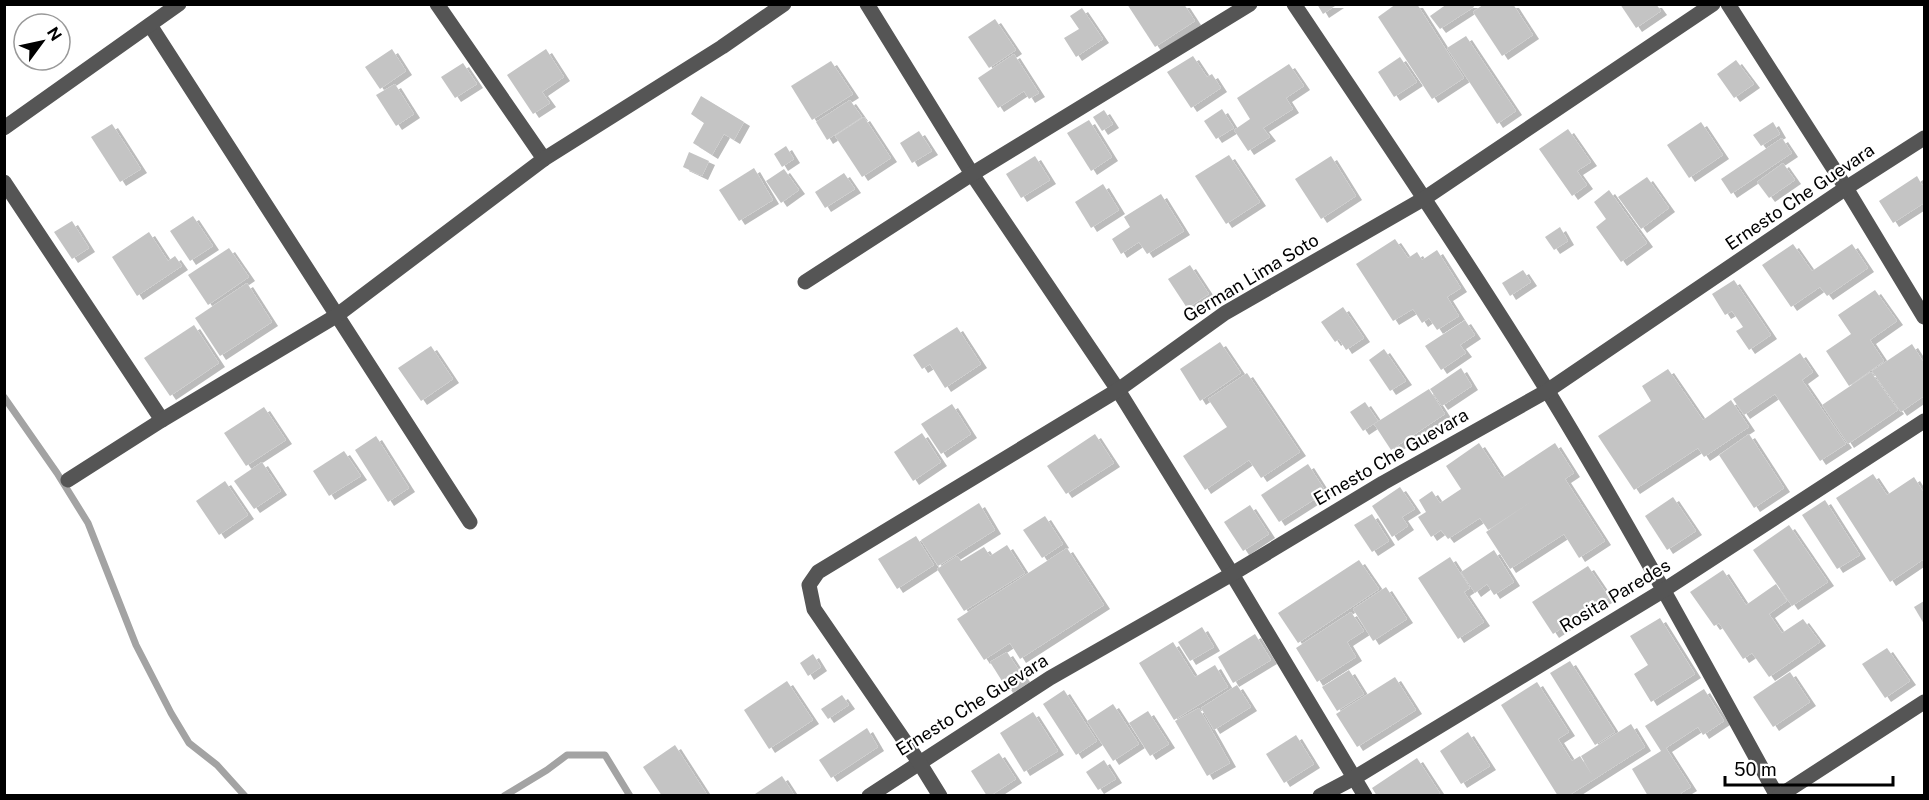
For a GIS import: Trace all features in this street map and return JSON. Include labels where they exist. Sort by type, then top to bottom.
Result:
[{"type":"street","points":[[4,128],[178,4]]},
{"type":"street","points":[[436,4],[544,159]]},
{"type":"street","points":[[69,480],[162,420],[336,316],[544,159],[722,47],[784,4]]},
{"type":"street","points":[[867,4],[972,174],[1118,390],[1365,795]]},
{"type":"street","points":[[805,282],[972,174],[1251,4]]},
{"type":"street","points":[[1294,4],[1425,198],[1547,391],[1664,590],[1778,795],[1924,702]]},
{"type":"street","name":"German Lima Soto","points":[[919,762],[814,609],[809,585],[819,572],[1118,390],[1225,313],[1425,198],[1713,4]]},
{"type":"street","points":[[1728,4],[1846,188],[1924,317]]},
{"type":"street","points":[[150,26],[470,522]]},
{"type":"street","name":"Ernesto Che Guevara","points":[[869,795],[1050,678],[1232,574],[1383,483],[1547,391],[1846,188],[1924,138]]},
{"type":"street","points":[[4,182],[162,420]]},
{"type":"street","name":"Rosita Paredes","points":[[1320,795],[1354,778],[1664,590],[1924,421]]},
{"type":"street","points":[[919,762],[940,795]]},
{"type":"building","points":[[1127,4],[1184,4],[1195,21],[1155,47]]},
{"type":"building","points":[[1317,4],[1338,4],[1323,14]]},
{"type":"building","points":[[1396,4],[1417,4],[1464,78],[1432,99],[1378,17]]},
{"type":"building","points":[[1447,4],[1473,4],[1474,7],[1440,29],[1430,16]]},
{"type":"building","points":[[1484,4],[1513,4],[1533,35],[1502,56],[1473,12]]},
{"type":"building","points":[[1620,4],[1656,4],[1661,11],[1636,28]]},
{"type":"building","points":[[1082,8],[1103,39],[1076,57],[1064,38],[1079,29],[1070,16]]},
{"type":"building","points":[[995,19],[1016,50],[989,68],[968,37]]},
{"type":"building","points":[[1466,36],[1516,111],[1497,124],[1447,48]]},
{"type":"building","points":[[392,49],[406,71],[380,89],[365,67]]},
{"type":"building","points":[[546,49],[564,77],[542,92],[550,103],[533,114],[507,75]]},
{"type":"building","points":[[1014,54],[1039,93],[1029,99],[1024,91],[998,108],[978,78]]},
{"type":"building","points":[[1193,56],[1207,77],[1212,74],[1221,88],[1191,108],[1167,72]]},
{"type":"building","points":[[1400,57],[1417,82],[1394,97],[1378,72]]},
{"type":"building","points":[[1736,60],[1754,84],[1734,98],[1717,74]]},
{"type":"building","points":[[831,61],[853,94],[812,120],[791,86]]},
{"type":"building","points":[[463,63],[477,84],[455,98],[441,77]]},
{"type":"building","points":[[1289,64],[1304,86],[1286,98],[1293,109],[1263,128],[1270,137],[1248,151],[1234,130],[1250,119],[1237,98]]},
{"type":"building","points":[[395,84],[414,114],[396,126],[376,95]]},
{"type":"building","points":[[701,96],[744,122],[734,140],[724,134],[712,155],[693,143],[704,123],[691,114]]},
{"type":"building","points":[[850,100],[862,117],[827,140],[816,122]]},
{"type":"building","points":[[1222,109],[1234,128],[1216,139],[1204,121]]},
{"type":"building","points":[[1104,110],[1113,124],[1102,131],[1093,117]]},
{"type":"building","points":[[864,117],[891,158],[862,177],[835,136]]},
{"type":"building","points":[[1089,120],[1112,157],[1091,171],[1067,133]]},
{"type":"building","points":[[1701,122],[1723,155],[1689,178],[1667,145]]},
{"type":"building","points":[[1773,122],[1780,134],[1761,146],[1753,135]]},
{"type":"building","points":[[112,124],[141,169],[120,182],[91,137]]},
{"type":"building","points":[[1568,129],[1591,162],[1577,171],[1587,185],[1572,196],[1539,149]]},
{"type":"building","points":[[919,131],[932,151],[912,163],[900,143]]},
{"type":"building","points":[[1782,138],[1792,153],[1731,194],[1721,179]]},
{"type":"building","points":[[786,146],[794,159],[782,167],[774,154]]},
{"type":"building","points":[[689,152],[709,161],[702,176],[683,167]]},
{"type":"building","points":[[1229,155],[1260,202],[1226,224],[1195,176]]},
{"type":"building","points":[[1035,156],[1050,180],[1021,198],[1006,174]]},
{"type":"building","points":[[1331,156],[1356,196],[1321,219],[1295,179]]},
{"type":"building","points":[[1783,163],[1795,180],[1769,198],[1757,182]]},
{"type":"building","points":[[754,168],[773,200],[739,221],[719,190]]},
{"type":"building","points":[[784,169],[799,190],[781,203],[766,181]]},
{"type":"building","points":[[844,173],[855,189],[825,208],[815,192]]},
{"type":"building","points":[[1917,176],[1922,185],[1924,183],[1924,203],[1893,223],[1879,201]]},
{"type":"building","points":[[1647,177],[1669,208],[1641,229],[1618,197]]},
{"type":"building","points":[[1103,184],[1119,210],[1091,228],[1075,202]]},
{"type":"building","points":[[1609,190],[1647,243],[1621,262],[1596,227],[1606,219],[1594,202]]},
{"type":"building","points":[[1161,194],[1184,231],[1147,254],[1139,242],[1121,254],[1112,239],[1130,227],[1124,217]]},
{"type":"building","points":[[193,216],[213,246],[190,261],[170,231]]},
{"type":"building","points":[[72,221],[89,248],[72,259],[54,232]]},
{"type":"building","points":[[1560,227],[1568,241],[1554,250],[1545,237]]},
{"type":"building","points":[[149,232],[168,261],[175,256],[182,266],[137,296],[112,257]]},
{"type":"building","points":[[1395,239],[1408,258],[1417,252],[1422,260],[1437,250],[1461,288],[1447,297],[1459,316],[1437,330],[1429,318],[1422,323],[1413,309],[1393,321],[1356,264]]},
{"type":"building","points":[[1793,244],[1812,271],[1852,244],[1868,268],[1827,296],[1820,287],[1791,307],[1762,265]]},
{"type":"building","points":[[229,248],[249,277],[208,305],[188,275]]},
{"type":"building","points":[[1190,265],[1209,294],[1187,308],[1168,279]]},
{"type":"building","points":[[1523,270],[1531,282],[1510,296],[1502,283]]},
{"type":"building","points":[[1734,280],[1771,335],[1749,350],[1736,331],[1743,327],[1732,311],[1725,315],[1712,294]]},
{"type":"building","points":[[247,283],[272,322],[220,356],[195,318]]},
{"type":"building","points":[[1875,290],[1897,321],[1870,340],[1884,361],[1849,386],[1826,351],[1851,334],[1838,315]]},
{"type":"building","points":[[1343,307],[1364,338],[1346,350],[1339,339],[1335,342],[1321,322]]},
{"type":"building","points":[[1465,320],[1475,335],[1460,345],[1466,353],[1441,370],[1425,346]]},
{"type":"building","points":[[194,325],[219,363],[170,396],[144,358]]},
{"type":"building","points":[[957,327],[981,364],[945,388],[930,364],[922,369],[913,355]]},
{"type":"building","points":[[1220,342],[1241,373],[1200,401],[1180,369]]},
{"type":"building","points":[[1912,344],[1924,363],[1924,396],[1901,412],[1872,371]]},
{"type":"building","points":[[431,346],[453,379],[421,401],[398,368]]},
{"type":"building","points":[[1384,349],[1406,381],[1390,391],[1369,360]]},
{"type":"building","points":[[1800,353],[1813,372],[1802,380],[1846,444],[1820,461],[1775,394],[1744,415],[1733,399]]},
{"type":"building","points":[[1461,368],[1472,386],[1442,406],[1430,389]]},
{"type":"building","points":[[1668,369],[1703,420],[1731,400],[1749,427],[1704,457],[1698,448],[1634,490],[1598,436],[1651,401],[1642,386]]},
{"type":"building","points":[[1871,372],[1898,410],[1848,444],[1822,405]]},
{"type":"building","points":[[1247,373],[1300,452],[1261,478],[1249,460],[1205,490],[1183,456],[1227,427],[1208,399]]},
{"type":"building","points":[[1429,389],[1445,414],[1391,450],[1374,424]]},
{"type":"building","points":[[1365,402],[1378,421],[1363,431],[1350,412]]},
{"type":"building","points":[[952,404],[971,434],[941,454],[921,424]]},
{"type":"building","points":[[264,407],[286,440],[246,466],[224,433]]},
{"type":"building","points":[[922,433],[941,462],[913,481],[894,452]]},
{"type":"building","points":[[1095,434],[1114,463],[1066,494],[1047,466]]},
{"type":"building","points":[[1749,434],[1784,488],[1754,508],[1719,455]]},
{"type":"building","points":[[376,436],[409,488],[388,502],[355,450]]},
{"type":"building","points":[[1479,443],[1502,478],[1555,443],[1574,473],[1565,479],[1605,541],[1579,558],[1564,534],[1510,569],[1486,532],[1532,501],[1488,530],[1480,518],[1448,539],[1441,530],[1431,537],[1418,517],[1426,512],[1419,500],[1432,491],[1440,503],[1461,489],[1446,466]]},
{"type":"building","points":[[344,451],[361,476],[329,496],[313,471]]},
{"type":"building","points":[[262,462],[281,491],[254,509],[234,481]]},
{"type":"building","points":[[1308,464],[1326,492],[1279,522],[1261,495]]},
{"type":"building","points":[[1873,474],[1887,495],[1914,477],[1924,493],[1924,559],[1890,582],[1836,498]]},
{"type":"building","points":[[225,481],[248,515],[219,535],[196,501]]},
{"type":"building","points":[[1400,487],[1415,509],[1402,517],[1408,526],[1392,537],[1372,506]]},
{"type":"building","points":[[1673,497],[1696,531],[1667,550],[1645,516]]},
{"type":"building","points":[[1825,500],[1860,555],[1837,569],[1802,515]]},
{"type":"building","points":[[979,503],[995,530],[938,566],[921,540]]},
{"type":"building","points":[[1250,505],[1269,534],[1243,551],[1224,522]]},
{"type":"building","points":[[1372,514],[1389,541],[1372,552],[1354,525]]},
{"type":"building","points":[[1045,516],[1063,544],[1042,558],[1023,530]]},
{"type":"building","points":[[1789,525],[1828,582],[1792,606],[1753,550]]},
{"type":"building","points":[[916,536],[934,565],[897,589],[878,559]]},
{"type":"building","points":[[1007,545],[1025,573],[964,611],[937,569],[957,556],[961,561],[984,547],[990,556]]},
{"type":"building","points":[[1067,548],[1104,605],[1020,659],[1010,643],[984,660],[957,619]]},
{"type":"building","points":[[1494,550],[1514,582],[1494,595],[1487,584],[1475,593],[1461,572]]},
{"type":"building","points":[[1450,557],[1470,588],[1464,592],[1484,622],[1458,639],[1418,578]]},
{"type":"building","points":[[1359,560],[1379,589],[1298,643],[1278,613]]},
{"type":"building","points":[[1588,566],[1609,597],[1553,634],[1532,602]]},
{"type":"building","points":[[1723,570],[1746,605],[1776,584],[1787,601],[1769,614],[1782,633],[1803,619],[1820,642],[1769,677],[1752,653],[1743,659],[1719,623],[1714,626],[1690,592]]},
{"type":"building","points":[[1386,587],[1407,619],[1373,641],[1353,609]]},
{"type":"building","points":[[1924,601],[1924,624],[1914,607]]},
{"type":"building","points":[[1351,612],[1364,631],[1347,642],[1356,657],[1317,682],[1296,648]]},
{"type":"building","points":[[1660,618],[1695,674],[1651,702],[1634,674],[1648,665],[1630,636]]},
{"type":"building","points":[[1202,627],[1214,647],[1190,661],[1178,642]]},
{"type":"building","points":[[1255,634],[1271,660],[1233,683],[1218,657]]},
{"type":"building","points":[[1173,642],[1195,677],[1215,665],[1228,687],[1174,720],[1139,663]]},
{"type":"building","points":[[1887,648],[1910,681],[1885,698],[1862,664]]},
{"type":"building","points":[[1007,652],[1024,678],[1007,689],[990,662]]},
{"type":"building","points":[[813,654],[821,667],[808,676],[800,663]]},
{"type":"building","points":[[1570,661],[1615,732],[1595,745],[1550,673]]},
{"type":"building","points":[[1349,670],[1364,694],[1337,711],[1322,687]]},
{"type":"building","points":[[1790,672],[1810,702],[1773,727],[1753,697]]},
{"type":"building","points":[[1395,677],[1416,710],[1357,747],[1336,714]]},
{"type":"building","points":[[787,681],[813,720],[769,749],[744,710]]},
{"type":"building","points":[[1537,682],[1569,732],[1558,739],[1572,761],[1580,756],[1592,775],[1581,756],[1631,724],[1645,747],[1568,796],[1558,796],[1501,705]]},
{"type":"building","points":[[1237,685],[1251,707],[1214,730],[1201,708]]},
{"type":"building","points":[[1704,689],[1724,721],[1703,735],[1698,727],[1666,748],[1691,787],[1681,793],[1683,796],[1648,796],[1632,769],[1661,751],[1645,726]]},
{"type":"building","points":[[1064,690],[1097,741],[1076,755],[1043,704]]},
{"type":"building","points":[[842,695],[849,705],[828,719],[821,709]]},
{"type":"building","points":[[1113,704],[1139,744],[1113,761],[1087,721]]},
{"type":"building","points":[[1199,708],[1230,763],[1207,776],[1175,721]]},
{"type":"building","points":[[1148,711],[1169,744],[1150,756],[1129,723]]},
{"type":"building","points":[[1033,712],[1058,751],[1024,772],[1000,733]]},
{"type":"building","points":[[867,728],[878,747],[831,778],[819,760]]},
{"type":"building","points":[[1468,732],[1490,766],[1461,784],[1440,751]]},
{"type":"building","points":[[1296,735],[1314,764],[1284,783],[1266,754]]},
{"type":"building","points":[[675,745],[708,796],[662,796],[643,767]]},
{"type":"building","points":[[999,753],[1016,779],[987,796],[971,771]]},
{"type":"building","points":[[1417,758],[1440,793],[1436,796],[1377,796],[1372,788]]},
{"type":"building","points":[[1104,760],[1116,779],[1098,790],[1086,772]]},
{"type":"building","points":[[782,776],[795,796],[752,796]]},
{"type":"waterway","points":[[4,397],[57,473],[88,523],[136,645],[189,743],[217,765],[245,796]]},
{"type":"waterway","points":[[504,796],[567,755],[605,755],[630,796]]}]
